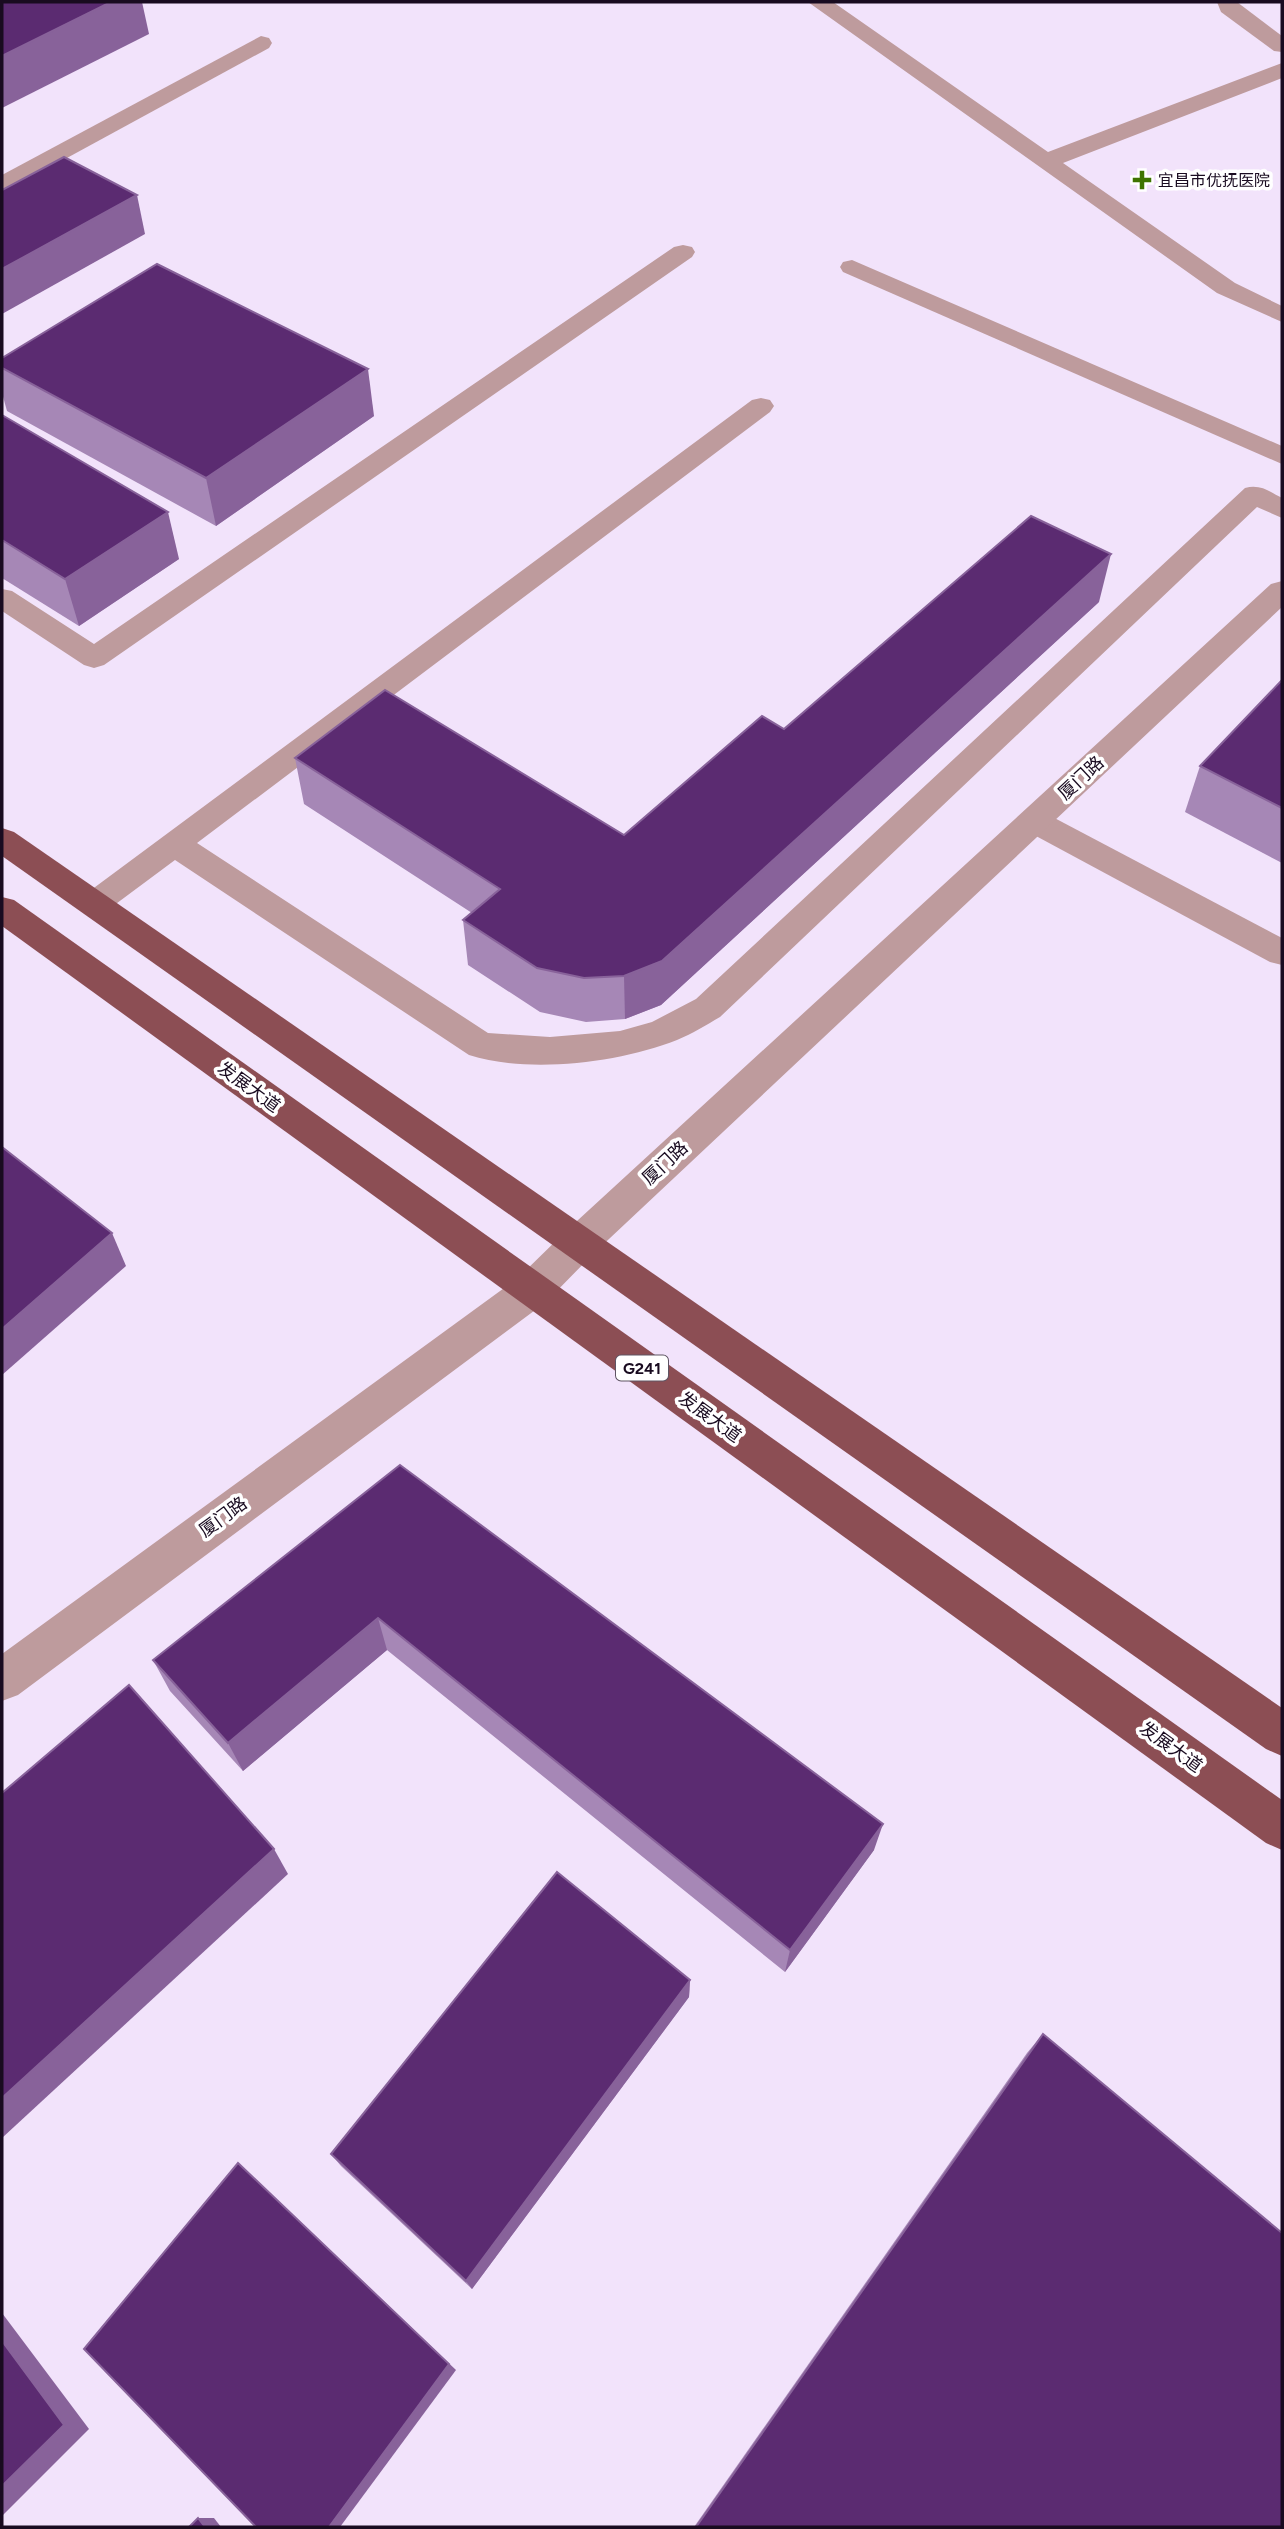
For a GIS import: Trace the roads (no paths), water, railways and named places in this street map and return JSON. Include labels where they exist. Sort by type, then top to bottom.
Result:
[{"type":"highway","points":[[2,840],[1282,1734]]},
{"type":"highway","name":"发展大道","points":[[2,909],[1282,1827]]},
{"type":"street","name":"厦门路","points":[[2,1679],[532,1290],[579,1243],[1282,591]]},
{"type":"lane","points":[[819,2],[1226,288],[1282,315]]},
{"type":"lane","points":[[1227,2],[1229,7],[1282,46]]},
{"type":"lane","points":[[2,184],[261,43]]},
{"type":"lane","points":[[1046,161],[1282,70]]},
{"type":"lane","points":[[2,598],[94,658],[683,252]]},
{"type":"lane","points":[[176,845],[481,1046],[533,1052],[585,1050],[664,1031],[708,1007],[1269,501],[1282,457],[852,267]]},
{"type":"lane","points":[[94,904],[761,406]]},
{"type":"lane","points":[[1034,821],[1282,953]]},
{"type":"place","name":"宜昌市优抚医院","points":[[1142,180]]}]
